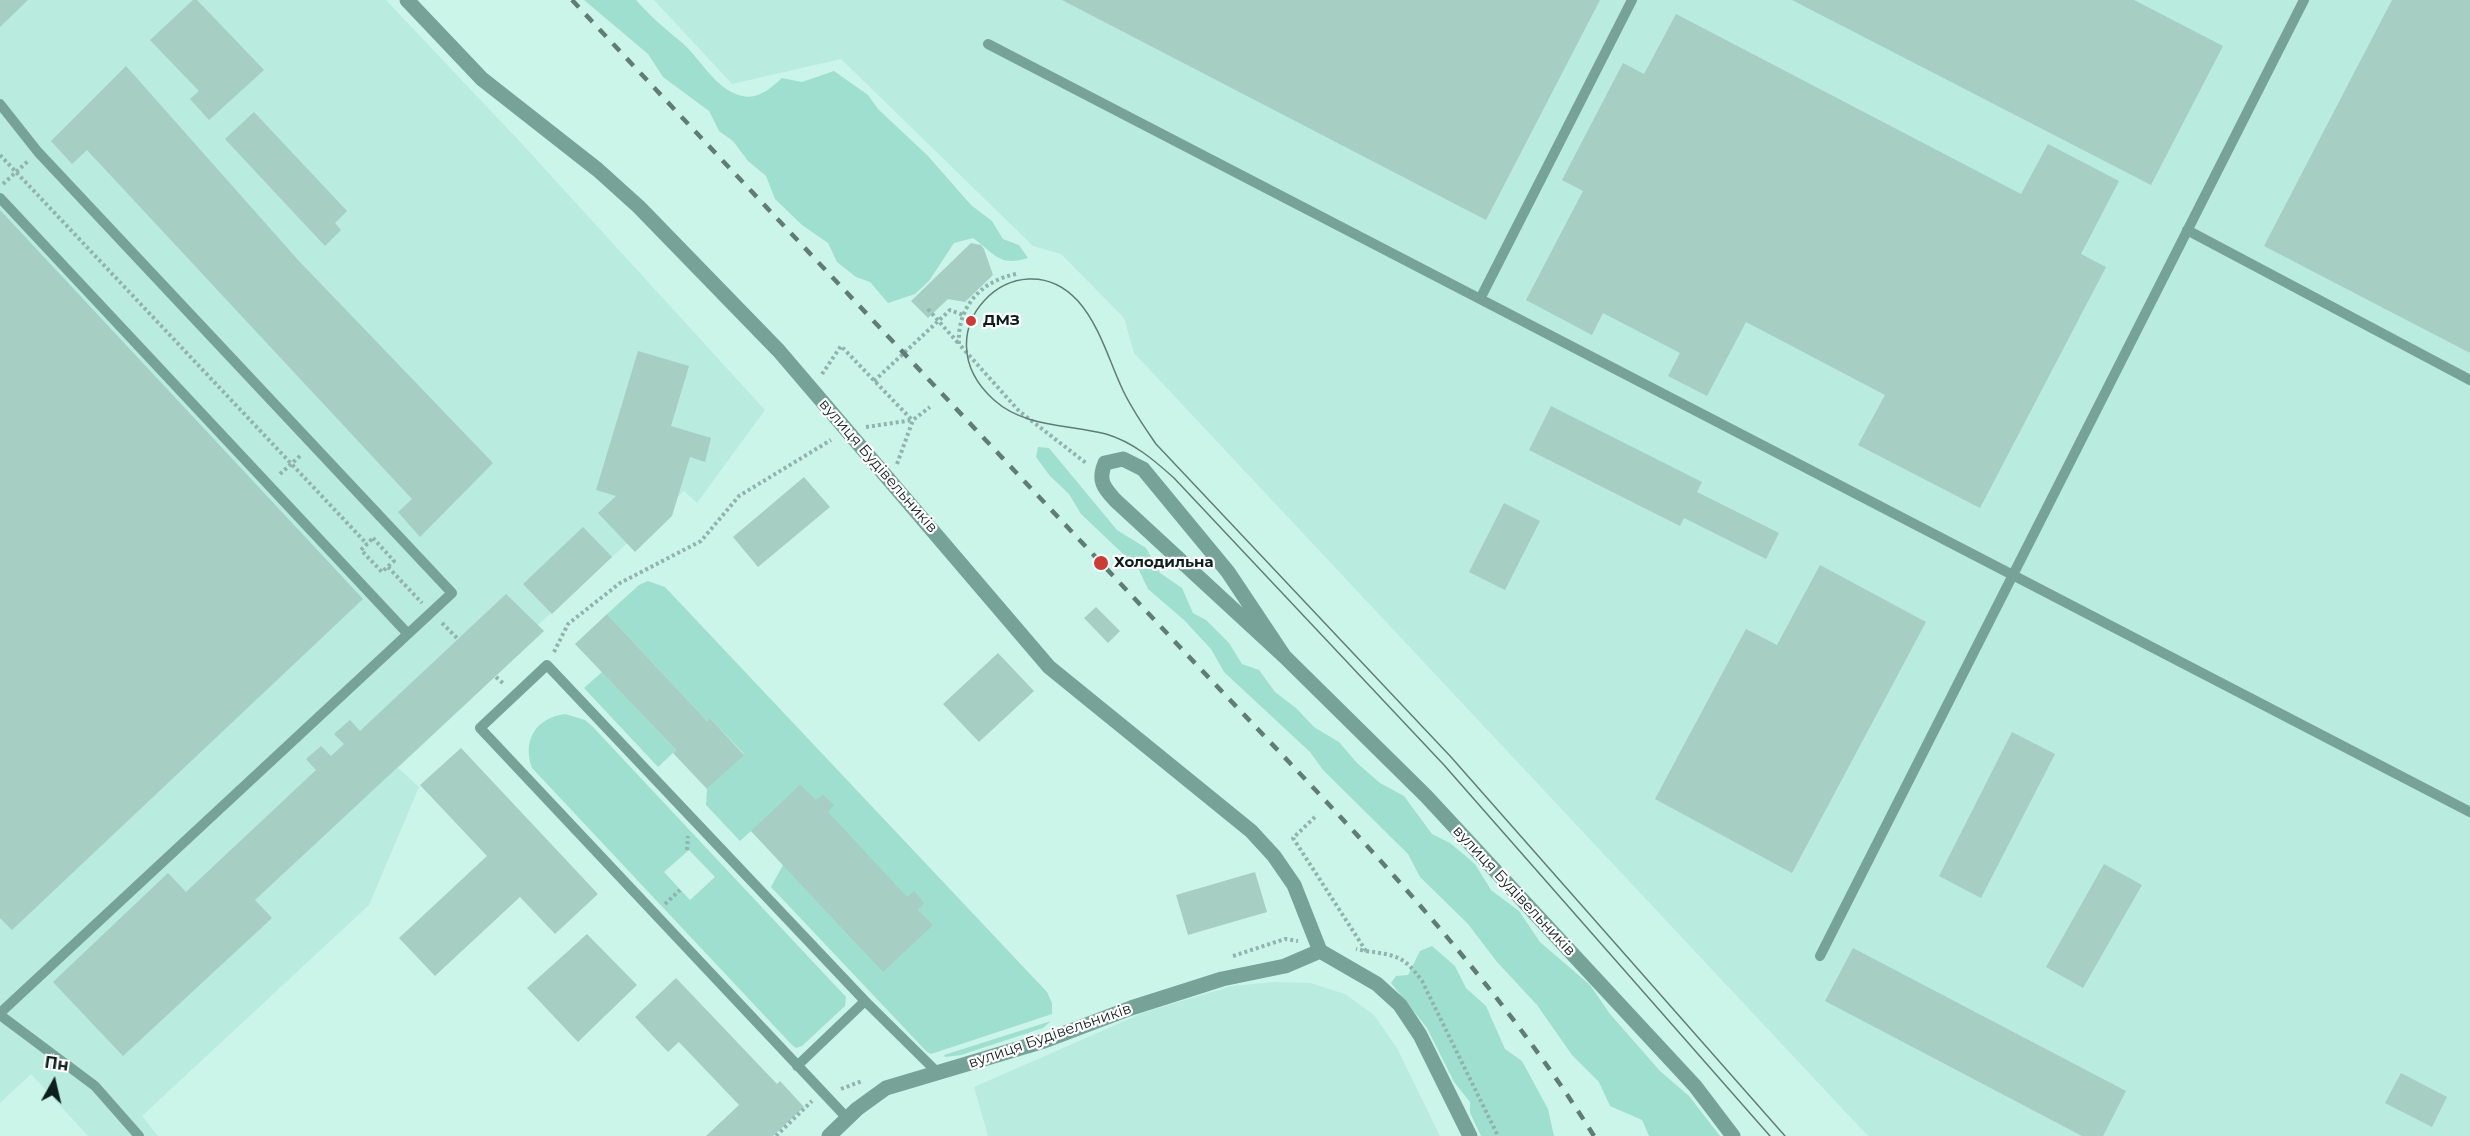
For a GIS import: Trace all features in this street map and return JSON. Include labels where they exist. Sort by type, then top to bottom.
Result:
[{"type":"street","name":"вулиця Будівельників","points":[[406,0],[482,80],[598,170],[639,207],[779,351],[1049,667],[1251,831],[1274,856],[1293,885],[1320,951],[1286,966],[1222,979],[1131,1008],[1044,1041],[886,1088],[847,1118],[829,1136]]},
{"type":"street","name":"вулиця Будівельників","points":[[1284,656],[1228,572],[1143,469],[1123,459],[1105,463],[1101,474],[1102,486],[1115,500],[1284,656],[1426,796],[1695,1086],[1733,1136]]},
{"type":"street","points":[[1320,951],[1377,984],[1400,1005],[1420,1035],[1470,1136]]},
{"type":"lane","points":[[1480,299],[1632,0]]},
{"type":"lane","points":[[1820,956],[2304,0]]},
{"type":"lane","points":[[988,44],[2470,812]]},
{"type":"lane","points":[[0,104],[38,153],[452,593],[0,1014],[95,1086],[139,1136]]},
{"type":"lane","points":[[0,198],[408,634]]},
{"type":"lane","points":[[2187,230],[2470,380]]},
{"type":"lane","points":[[847,1118],[480,728],[547,665],[865,1001],[938,1072]]},
{"type":"lane","points":[[796,1066],[865,1001]]},
{"type":"path","points":[[0,187],[38,153]]},
{"type":"path","points":[[0,155],[367,544]]},
{"type":"path","points":[[959,344],[958,332],[969,302],[997,279],[1016,273]]},
{"type":"path","points":[[928,309],[1019,411],[1101,474]]},
{"type":"path","points":[[874,381],[950,310],[963,315]]},
{"type":"path","points":[[812,389],[841,346],[913,420]]},
{"type":"path","points":[[547,665],[568,624],[620,583],[701,541],[739,496],[847,430],[913,420],[930,407]]},
{"type":"path","points":[[891,482],[913,420]]},
{"type":"path","points":[[268,484],[312,444]]},
{"type":"path","points":[[374,538],[394,561],[388,567],[382,572],[361,550],[374,538]]},
{"type":"path","points":[[388,567],[458,639]]},
{"type":"path","points":[[496,677],[507,687]]},
{"type":"path","points":[[1293,838],[1315,817]]},
{"type":"path","points":[[1366,951],[1396,955],[1409,963],[1422,981],[1497,1136]]},
{"type":"shaded area","points":[[0,0],[386,0],[523,145],[765,410],[697,503],[684,491],[538,625],[544,631],[398,768],[419,787],[369,905],[142,1116],[158,1136],[88,1136],[31,1074],[0,1103]]},
{"type":"shaded area","points":[[584,0],[636,0],[687,48],[716,80],[732,93],[742,96],[759,95],[782,78],[802,82],[834,71],[868,95],[878,109],[928,156],[971,205],[992,221],[1003,239],[1019,245],[1028,258],[1004,260],[992,254],[973,238],[954,243],[929,281],[915,294],[888,303],[870,282],[856,277],[837,262],[828,243],[802,225],[775,199],[766,176],[748,161],[733,141],[719,131],[709,111],[663,77],[648,54]]},
{"type":"shaded area","points":[[654,0],[2470,0],[2470,1136],[1868,1136],[1134,353],[1124,318],[1061,254],[1033,246],[841,59],[732,84]]},
{"type":"shaded area","points":[[1038,447],[1049,448],[1117,530],[1146,548],[1160,573],[1182,588],[1193,613],[1206,620],[1229,643],[1242,664],[1259,670],[1275,692],[1296,708],[1314,727],[1339,742],[1357,763],[1380,783],[1404,796],[1432,834],[1450,843],[1475,864],[1491,890],[1519,911],[1540,942],[1590,985],[1610,1014],[1660,1071],[1689,1096],[1720,1136],[1649,1136],[1642,1120],[1610,1106],[1599,1082],[1572,1055],[1537,1005],[1497,962],[1468,924],[1420,877],[1408,854],[1323,770],[1310,752],[1224,672],[1211,649],[1184,620],[1148,589],[1138,568],[1081,514],[1069,494],[1050,476],[1036,457]]},
{"type":"shaded area","points":[[648,581],[665,587],[1047,992],[1052,1003],[1052,1014],[931,1054],[771,887],[783,865],[751,831],[740,841],[706,805],[707,789],[744,754],[710,718],[707,721],[607,614],[639,585]]},
{"type":"shaded area","points":[[602,672],[676,750],[658,767],[584,688]]},
{"type":"shaded area","points":[[565,714],[585,720],[593,727],[846,997],[845,1006],[802,1046],[796,1048],[792,1045],[532,768],[529,758],[530,740],[539,725],[555,716]],"holes":[[[689,850],[715,877],[690,900],[664,872]]]},
{"type":"shaded area","points":[[1432,946],[1455,966],[1466,988],[1486,1006],[1505,1049],[1522,1061],[1548,1109],[1554,1136],[1481,1136],[1470,1113],[1470,1102],[1454,1082],[1427,1028],[1391,983],[1396,976],[1408,975],[1420,951]]},
{"type":"shaded area","points":[[1275,982],[1310,983],[1345,994],[1374,1015],[1397,1048],[1440,1136],[988,1136],[974,1087],[1145,1012],[1232,986]]},
{"type":"shaded area","points":[[1051,1021],[1043,1028],[961,1055],[945,1057],[944,1055]]},
{"type":"building","points":[[0,0],[28,0],[0,27]]},
{"type":"building","points":[[193,0],[197,0],[264,70],[209,120],[190,99],[199,91],[150,40]]},
{"type":"building","points":[[1062,0],[1600,0],[1486,220]]},
{"type":"building","points":[[1792,0],[2134,0],[2223,46],[2151,185]]},
{"type":"building","points":[[2392,0],[2470,0],[2470,353],[2264,246]]},
{"type":"building","points":[[1676,14],[2021,194],[2048,144],[2119,181],[2081,254],[2106,267],[1980,508],[1858,445],[1885,395],[1746,322],[1707,396],[1668,376],[1680,353],[1603,313],[1592,335],[1526,300],[1583,191],[1562,180],[1623,63],[1644,74]]},
{"type":"building","points":[[126,66],[298,260],[493,463],[420,537],[398,512],[412,499],[87,150],[72,164],[51,141]]},
{"type":"building","points":[[254,112],[347,211],[335,223],[341,230],[325,246],[225,139]]},
{"type":"building","points":[[0,210],[363,599],[12,930],[0,918]]},
{"type":"building","points":[[971,243],[981,245],[984,249],[993,275],[965,302],[948,299],[928,318],[911,301]]},
{"type":"building","points":[[638,351],[689,366],[671,426],[711,438],[705,462],[690,457],[672,516],[635,552],[598,513],[616,496],[596,490]]},
{"type":"building","points":[[1551,406],[1702,482],[1697,492],[1779,533],[1766,559],[1684,518],[1680,526],[1529,450]]},
{"type":"building","points":[[804,477],[830,507],[758,567],[733,537]]},
{"type":"building","points":[[1504,503],[1540,521],[1505,590],[1469,572]]},
{"type":"building","points":[[583,527],[612,557],[552,614],[523,584]]},
{"type":"building","points":[[1820,565],[1926,622],[1792,873],[1655,799],[1746,629],[1777,645]]},
{"type":"building","points":[[506,594],[544,631],[255,900],[272,918],[123,1056],[53,982],[168,873],[186,892],[316,770],[306,759],[321,746],[331,756],[344,744],[334,734],[350,720],[360,731]]},
{"type":"building","points":[[1096,607],[1120,631],[1108,643],[1084,618]]},
{"type":"building","points":[[607,614],[707,721],[710,718],[744,755],[707,789],[673,753],[676,750],[575,644]]},
{"type":"building","points":[[998,653],[1034,691],[979,742],[943,704]]},
{"type":"building","points":[[2012,732],[2055,754],[1981,898],[1939,876]]},
{"type":"building","points":[[461,748],[598,894],[555,934],[520,897],[435,976],[399,938],[487,856],[420,785]]},
{"type":"building","points":[[800,785],[816,800],[823,795],[834,805],[828,812],[907,897],[914,891],[924,903],[918,910],[933,925],[883,972],[751,831]]},
{"type":"building","points":[[2104,864],[2142,885],[2083,988],[2046,967]]},
{"type":"building","points":[[1255,872],[1267,912],[1188,935],[1176,895]]},
{"type":"building","points":[[587,934],[637,985],[578,1042],[527,988]]},
{"type":"building","points":[[1853,948],[2126,1091],[2103,1136],[2082,1136],[1825,1001]]},
{"type":"building","points":[[676,978],[777,1084],[780,1081],[804,1107],[773,1136],[706,1136],[739,1105],[679,1042],[668,1052],[635,1017]]},
{"type":"building","points":[[2401,1073],[2447,1097],[2432,1127],[2385,1103]]},
{"type":"tram line","points":[[1770,1136],[1444,765],[1174,478],[1143,452],[1116,437],[1019,416],[994,400],[973,374],[966,347],[971,321],[985,300],[1005,285],[1028,279],[1054,284],[1078,301],[1097,331],[1128,401],[1156,444],[1451,757],[1785,1136]]},
{"type":"railway","points":[[572,0],[1398,880],[1501,1004],[1549,1069],[1594,1136]]},
{"type":"place","name":"ДМЗ","points":[[971,321]]},
{"type":"place","name":"Холодильна","points":[[1101,563]]}]
